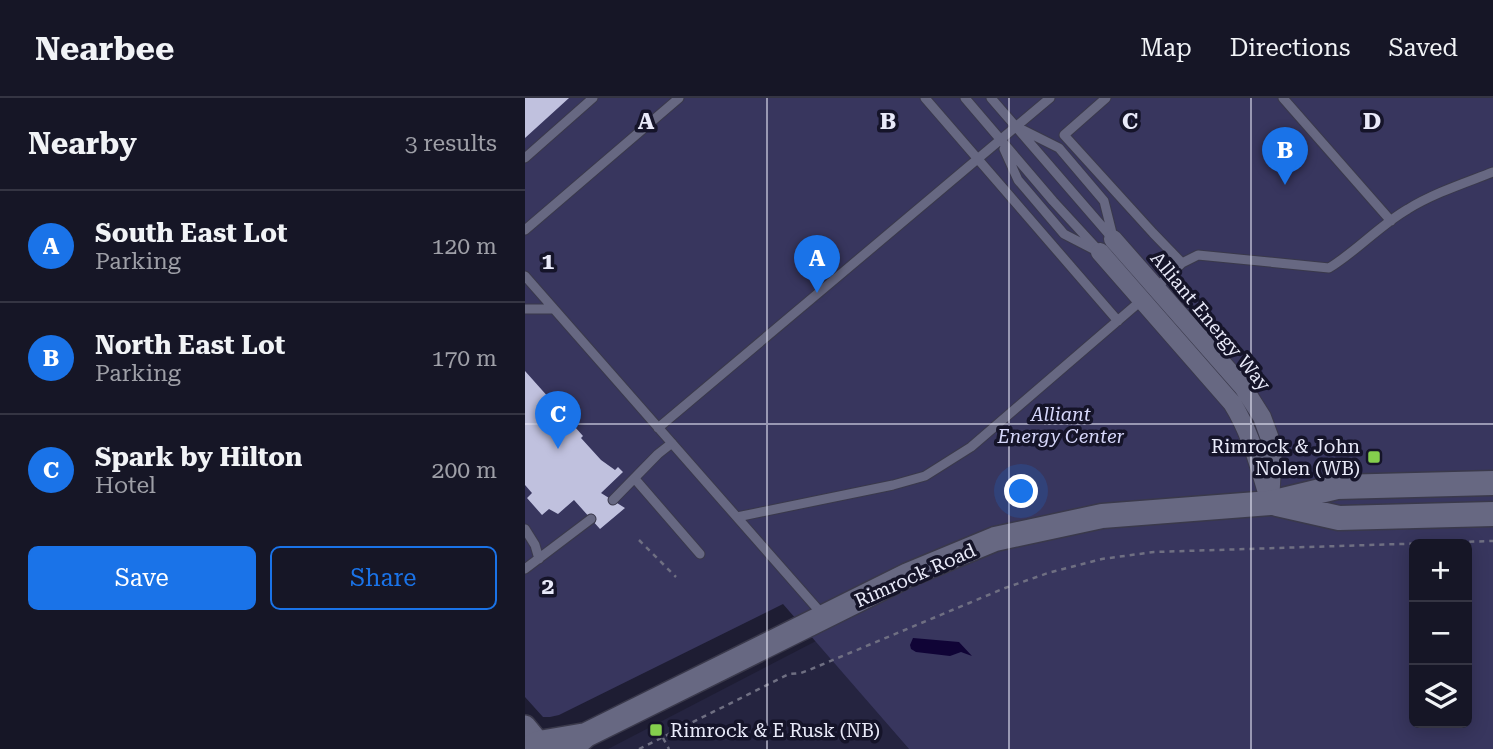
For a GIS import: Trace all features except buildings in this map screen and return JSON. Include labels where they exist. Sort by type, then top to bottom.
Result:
[{"type":"main road","name":"Rimrock Road","points":[[533,742],[578,742],[908,575],[995,539],[1102,516],[1270,503],[1337,487],[1493,483]]},
{"type":"main road","name":"Rimrock Road","points":[[1270,503],[1339,518],[1493,514]]},
{"type":"street","name":"Alliant Energy Way","points":[[1113,239],[1243,387],[1262,417],[1272,447],[1270,503]]},
{"type":"street","name":"Alliant Energy Way","points":[[1100,252],[1232,403],[1253,446],[1270,503]]},
{"type":"lane","points":[[525,158],[593,98]]},
{"type":"lane","points":[[525,230],[679,98]]},
{"type":"lane","points":[[925,98],[1118,321]]},
{"type":"lane","points":[[965,98],[1100,252]]},
{"type":"lane","points":[[991,98],[1113,239]]},
{"type":"lane","points":[[659,428],[1050,98]]},
{"type":"lane","points":[[1106,98],[1064,135],[1182,263]]},
{"type":"lane","points":[[1283,98],[1391,221]]},
{"type":"lane","points":[[1017,127],[1059,148],[1104,201],[1113,239]]},
{"type":"lane","points":[[1001,141],[1018,180],[1063,234],[1100,252]]},
{"type":"lane","points":[[737,517],[925,476],[971,447],[1182,263],[1198,255],[1329,268],[1406,210],[1493,172]]},
{"type":"lane","points":[[525,276],[824,617]]},
{"type":"lane","points":[[525,309],[554,309]]},
{"type":"lane","points":[[613,500],[672,443]]},
{"type":"lane","points":[[635,479],[700,554]]},
{"type":"lane","points":[[525,569],[591,519]]},
{"type":"lane","points":[[525,529],[540,559]]},
{"type":"path","points":[[639,540],[676,577]]},
{"type":"path","points":[[639,749],[789,674],[809,670],[1048,573],[1102,559],[1154,552],[1493,541]]},
{"type":"path","points":[[663,738],[669,749]]},
{"type":"shaded area","points":[[913,638],[959,642],[972,656],[961,652],[950,656],[916,652],[910,645]]},
{"type":"shaded area","points":[[816,641],[909,749],[608,749]]},
{"type":"green space","name":"Alliant Energy Center","points":[[525,98],[1493,98],[1493,749],[909,749],[783,604],[559,715],[543,717],[525,697]]},
{"type":"place","name":"North East Lot","points":[[1285,185]]},
{"type":"place","name":"South East Lot","points":[[817,293]]},
{"type":"place","name":"Spark by Hilton","points":[[558,449]]},
{"type":"place","name":"Rimrock & John Nolen (WB)","points":[[1374,457]]},
{"type":"place","name":"Rimrock & E Rusk (NB)","points":[[656,730]]}]
